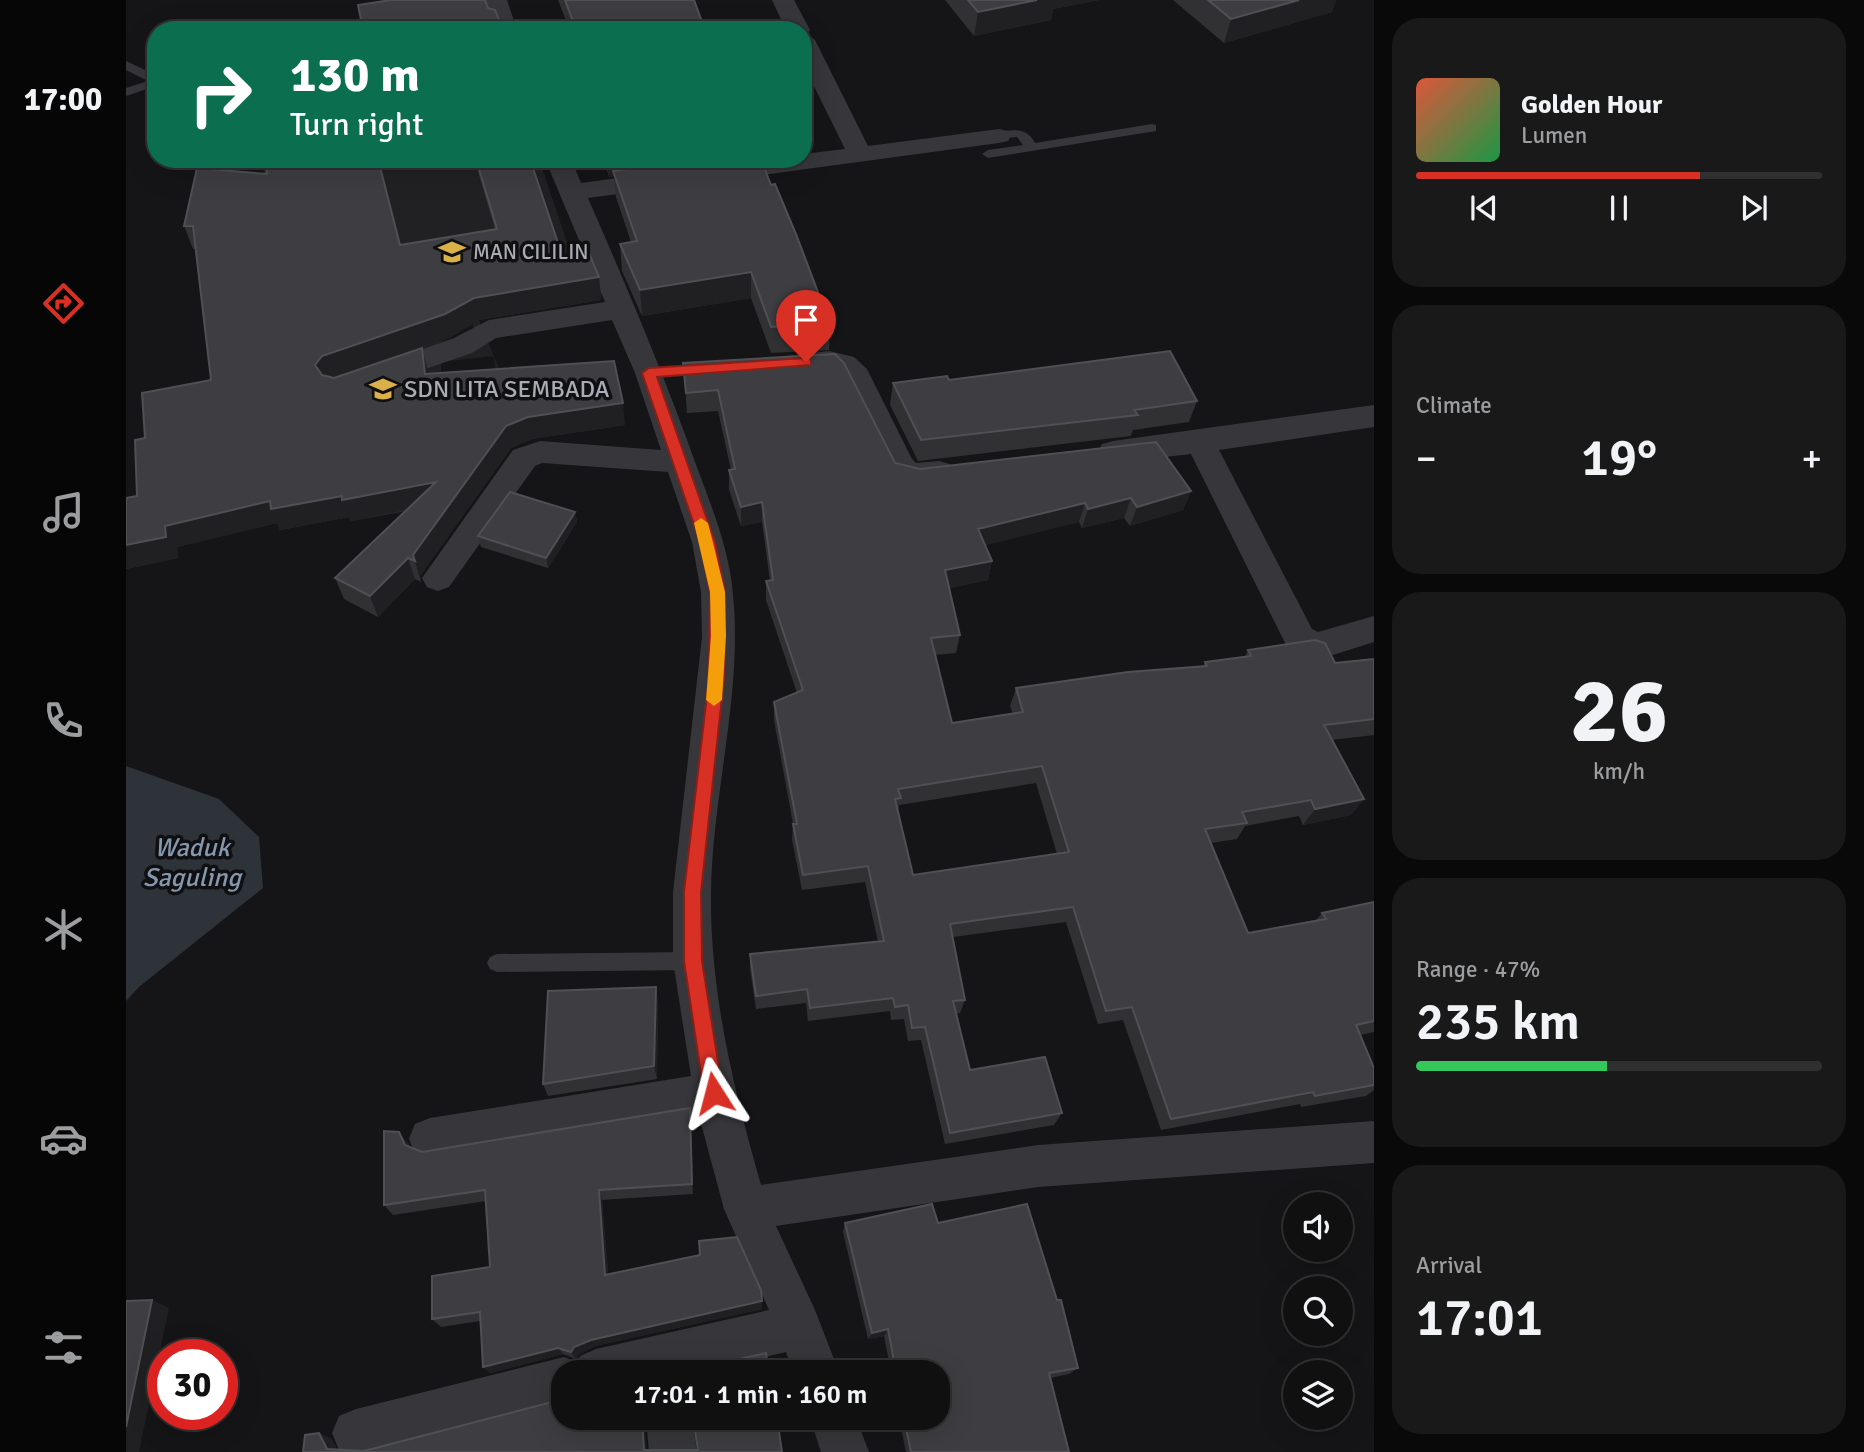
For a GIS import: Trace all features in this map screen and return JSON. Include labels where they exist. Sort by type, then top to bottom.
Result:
[{"type":"street","points":[[496,0],[503,21]]},
{"type":"street","points":[[783,0],[794,21]]},
{"type":"street","points":[[812,58],[860,154]]},
{"type":"street","points":[[812,160],[860,154],[993,145]]},
{"type":"street","points":[[562,168],[622,309],[662,372],[679,462],[708,542],[718,603],[716,678],[692,892],[693,961],[714,1093],[746,1209],[812,1360]]},
{"type":"street","points":[[572,192],[755,168]]},
{"type":"street","points":[[353,384],[462,346],[489,330],[622,309]]},
{"type":"street","points":[[767,365],[842,362],[857,376],[904,471],[917,475],[971,468]]},
{"type":"street","points":[[1079,456],[1200,442],[1374,416]]},
{"type":"street","points":[[1200,442],[1300,639],[1317,646],[1374,629]]},
{"type":"street","points":[[438,578],[524,458],[531,454],[540,452],[679,462]]},
{"type":"street","points":[[430,1139],[714,1093]]},
{"type":"street","points":[[746,1209],[1038,1166],[1374,1142]]},
{"type":"street","points":[[677,1360],[799,1326]]},
{"type":"street","points":[[356,1433],[551,1383]]},
{"type":"street","points":[[670,1430],[673,1452]]},
{"type":"street","points":[[837,1430],[845,1452]]},
{"type":"lane","points":[[126,65],[147,74]]},
{"type":"lane","points":[[126,92],[147,84]]},
{"type":"lane","points":[[993,145],[1031,147],[1152,128]]},
{"type":"lane","points":[[993,145],[1018,133],[1025,135],[1031,147]]},
{"type":"lane","points":[[497,963],[693,961]]},
{"type":"shaded area","points":[[264,168],[477,168],[511,285],[525,168],[542,168],[578,275],[470,299],[494,356],[507,387],[267,478],[261,253]],"holes":[[[467,301],[475,335],[357,355]],[[494,356],[496,386],[441,392],[441,362]]]},
{"type":"water","name":"Waduk Saguling","points":[[126,766],[219,799],[259,837],[263,888],[139,987],[126,1001]]},
{"type":"building","points":[[391,0],[485,0],[488,8],[495,10],[499,21],[361,21],[358,5]]},
{"type":"building","points":[[565,0],[694,0],[702,21],[573,21]]},
{"type":"building","points":[[968,0],[1037,0],[978,12]]},
{"type":"building","points":[[1208,0],[1299,0],[1231,19]]},
{"type":"building","points":[[197,168],[267,174],[266,168],[380,168],[400,245],[497,229],[479,168],[533,168],[563,258],[589,253],[599,277],[474,298],[445,314],[322,356],[315,365],[322,375],[334,378],[422,348],[425,374],[614,361],[623,403],[528,417],[506,426],[413,555],[415,561],[408,558],[370,596],[335,578],[436,482],[342,500],[342,496],[271,509],[270,501],[165,526],[166,537],[126,545],[126,498],[137,496],[135,440],[145,438],[142,393],[211,380],[193,226],[184,226]]},
{"type":"building","points":[[634,168],[764,168],[771,185],[775,184],[830,324],[771,327],[751,272],[640,290],[620,244],[637,241],[613,171]]},
{"type":"building","points":[[1170,351],[1197,401],[1134,410],[1138,415],[921,440],[893,383],[947,376],[949,380]]},
{"type":"building","points":[[835,354],[844,363],[895,463],[920,469],[1156,442],[1191,491],[1137,507],[1131,498],[1088,509],[1085,503],[978,529],[992,561],[945,570],[960,635],[931,638],[952,723],[1023,712],[1016,688],[1128,672],[1207,666],[1205,662],[1251,656],[1248,650],[1315,640],[1325,643],[1335,663],[1374,659],[1374,719],[1324,725],[1364,799],[1315,809],[1311,800],[1242,812],[1247,823],[1205,829],[1248,933],[1326,919],[1322,913],[1374,902],[1374,1021],[1356,1025],[1374,1068],[1374,1085],[1315,1096],[1313,1092],[1171,1119],[1132,1007],[1106,1011],[1073,907],[950,924],[965,1000],[953,1001],[970,1070],[1045,1057],[1062,1113],[950,1133],[925,1027],[912,1028],[908,1005],[895,1007],[893,998],[810,1008],[807,989],[756,996],[750,954],[884,941],[868,866],[803,875],[793,824],[797,824],[774,702],[803,690],[766,581],[773,580],[762,502],[741,507],[729,470],[735,469],[718,390],[686,393],[683,363]],"holes":[[[1042,766],[1069,852],[913,875],[895,799],[901,798],[898,789]]]},
{"type":"building","points":[[510,492],[575,512],[546,558],[478,536]]},
{"type":"building","points":[[656,987],[654,1066],[543,1084],[548,991]]},
{"type":"building","points":[[690,1108],[692,1184],[599,1190],[605,1275],[700,1255],[699,1241],[737,1237],[761,1290],[762,1301],[591,1340],[574,1347],[571,1352],[558,1348],[483,1367],[480,1312],[432,1319],[432,1276],[490,1267],[485,1190],[384,1205],[384,1131],[399,1132],[405,1145],[422,1152]]},
{"type":"building","points":[[932,1204],[938,1223],[1027,1204],[1057,1300],[1061,1300],[1078,1368],[1049,1373],[1069,1452],[911,1452],[906,1430],[950,1430],[950,1360],[894,1360],[888,1329],[872,1333],[845,1223]]},
{"type":"building","points":[[152,1300],[126,1427],[126,1301]]},
{"type":"building","points":[[766,1353],[767,1360],[735,1360]]},
{"type":"building","points":[[551,1402],[551,1430],[643,1430],[644,1450],[698,1450],[695,1430],[779,1430],[782,1452],[303,1452],[305,1435],[319,1433],[327,1449],[364,1451]]},
{"type":"slow traffic","points":[[701,523],[708,542],[718,592],[719,636],[714,700]]},
{"type":"place","name":"MAN CILILIN","points":[[452,252]]},
{"type":"place","name":"SDN LITA SEMBADA","points":[[383,389]]},
{"type":"route","points":[[714,1093],[693,961],[692,892],[716,678],[718,592],[708,542],[649,373],[806,362]]}]
